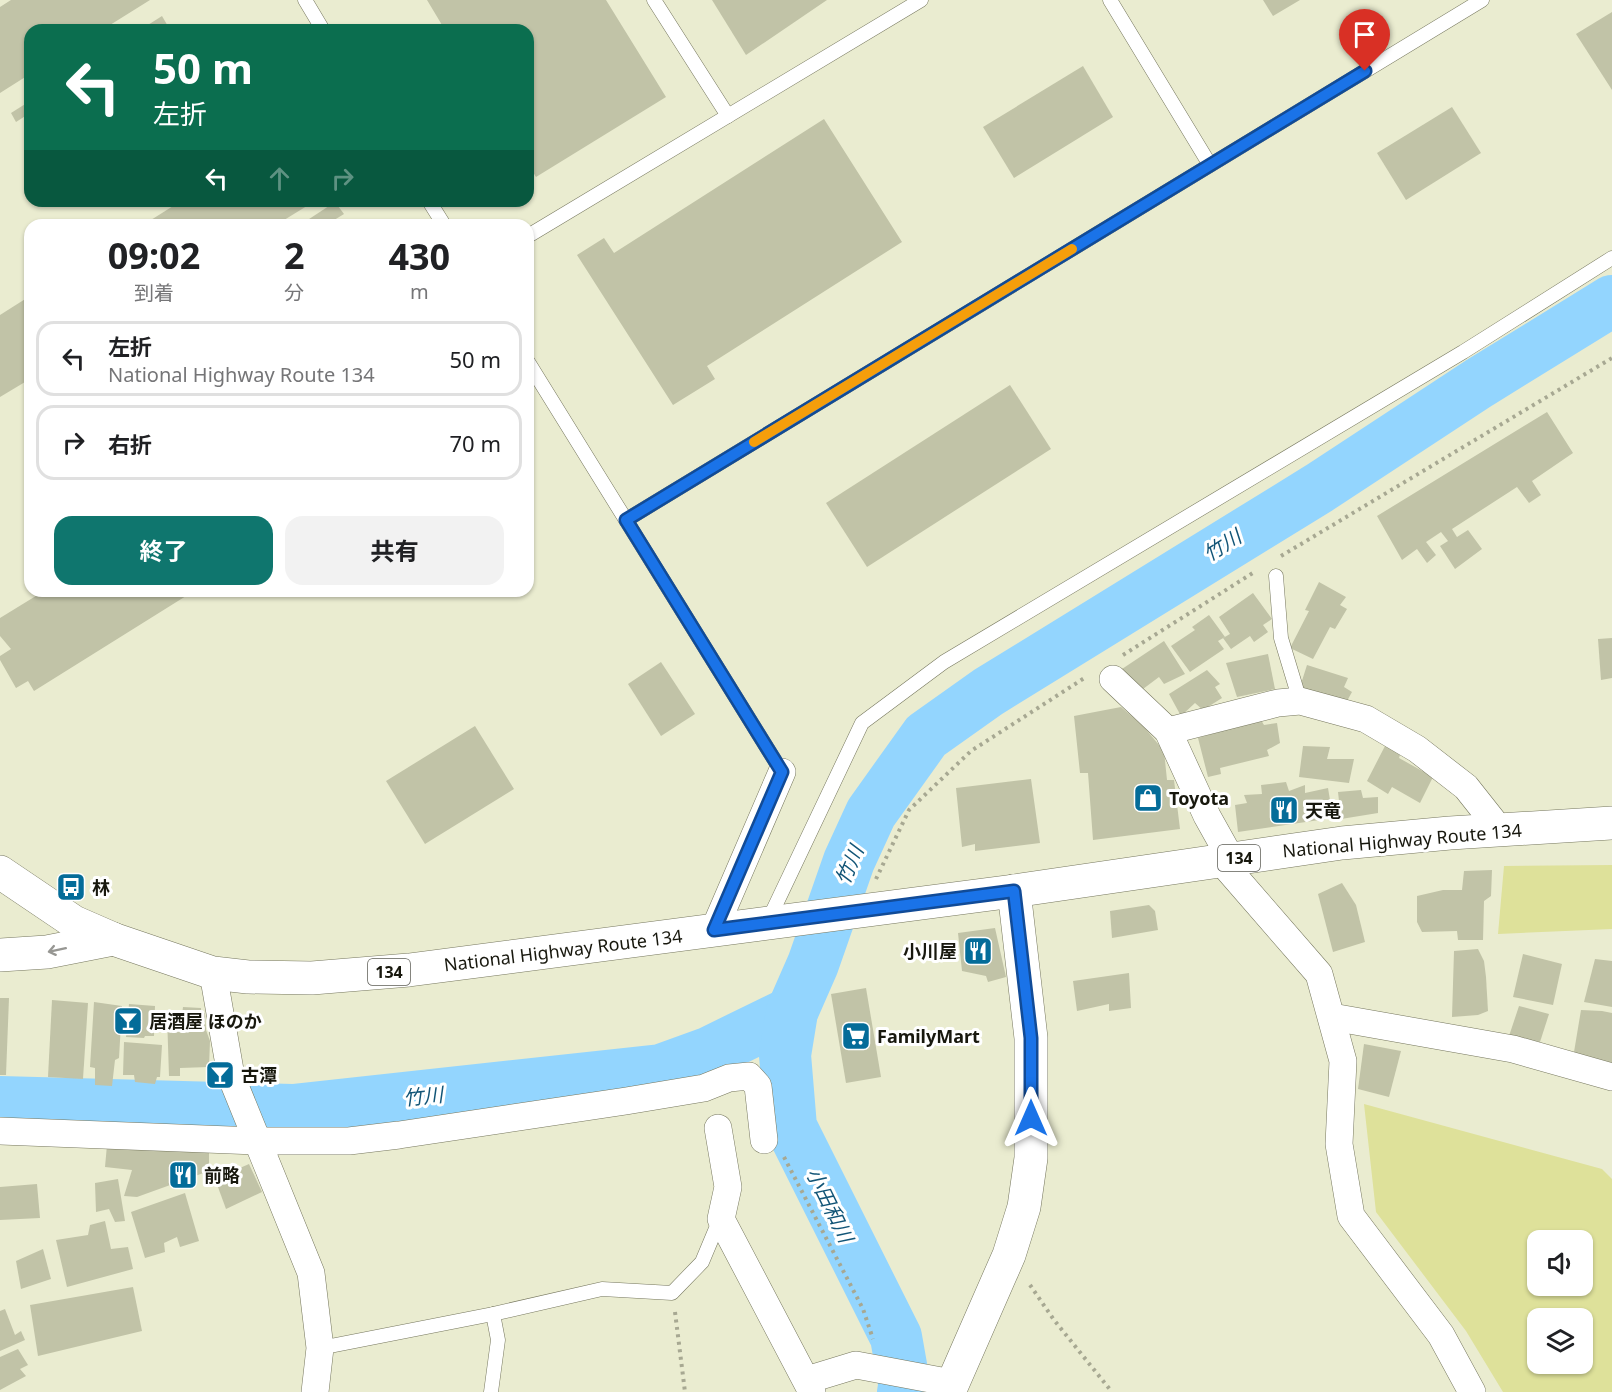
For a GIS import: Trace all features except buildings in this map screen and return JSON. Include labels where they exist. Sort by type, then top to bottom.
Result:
[{"type":"main road","name":"National Highway Route 134","points":[[0,872],[74,922],[113,939],[213,973],[248,977],[312,978],[409,970],[1014,891],[1341,843],[1612,823]]},
{"type":"main road","points":[[950,1388],[1009,1255],[1024,1207],[1031,1158],[1031,1038],[1014,891]]},
{"type":"main road","points":[[0,955],[47,952],[113,939]]},
{"type":"street","points":[[1106,671],[1168,731],[1226,860],[1319,974],[1344,1061],[1340,1144],[1351,1216],[1441,1335],[1472,1392]]},
{"type":"street","points":[[1168,731],[1278,703],[1300,701],[1366,719],[1417,749],[1466,787],[1500,830]]},
{"type":"street","points":[[714,930],[782,772]]},
{"type":"street","points":[[213,973],[231,1076],[311,1273],[320,1348],[315,1392]]},
{"type":"street","points":[[1332,1017],[1513,1049],[1612,1077]]},
{"type":"street","points":[[0,1131],[257,1141],[349,1141],[693,1090],[729,1078],[749,1076],[758,1086],[764,1140]]},
{"type":"street","points":[[718,1128],[728,1187],[721,1219],[810,1386],[856,1365],[950,1388]]},
{"type":"lane","points":[[304,0],[319,24]]},
{"type":"lane","points":[[654,0],[728,116]]},
{"type":"lane","points":[[534,232],[921,0]]},
{"type":"lane","points":[[1110,0],[1210,165]]},
{"type":"lane","points":[[626,520],[1482,0]]},
{"type":"lane","points":[[768,922],[862,723],[944,662],[1463,352],[1612,258]]},
{"type":"lane","points":[[534,372],[782,772]]},
{"type":"lane","points":[[1276,576],[1281,638],[1300,701]]},
{"type":"lane","points":[[320,1348],[493,1314],[602,1289],[672,1293],[702,1263],[721,1219]]},
{"type":"lane","points":[[490,1392],[498,1340],[493,1314]]},
{"type":"path","points":[[1280,557],[1612,358]]},
{"type":"path","points":[[871,908],[872,887],[909,810],[971,752],[1047,700],[1106,671],[1260,569]]},
{"type":"path","points":[[764,1140],[778,1145],[863,1309],[873,1342],[877,1369]]},
{"type":"path","points":[[1009,1255],[1054,1320],[1112,1392]]},
{"type":"path","points":[[672,1293],[686,1392]]},
{"type":"green space","points":[[1612,865],[1612,929],[1498,934],[1504,866]]},
{"type":"green space","points":[[1364,1104],[1602,1169],[1612,1179],[1612,1392],[1503,1392],[1466,1331],[1376,1212]]},
{"type":"waterway","name":"竹川","points":[[903,1392],[905,1388],[896,1337],[791,1127],[785,1055],[792,1012],[813,964],[849,861],[871,813],[926,736],[988,692],[1319,488],[1479,383],[1612,301]]},
{"type":"waterway","name":"竹川","points":[[0,1102],[293,1110],[661,1070],[708,1053],[792,1012]]},
{"type":"slow traffic","points":[[754,442],[1072,249]]},
{"type":"place","name":"Toyota","points":[[1148,798]]},
{"type":"place","name":"天竜","points":[[1284,810]]},
{"type":"place","name":"林","points":[[71,887]]},
{"type":"place","name":"小川屋","points":[[978,951]]},
{"type":"place","name":"居酒屋 ほのか","points":[[128,1021]]},
{"type":"place","name":"FamilyMart","points":[[856,1036]]},
{"type":"place","name":"古潭","points":[[220,1075]]},
{"type":"place","name":"前略","points":[[183,1175]]},
{"type":"route","points":[[1031,1118],[1031,1038],[1014,891],[714,930],[782,772],[626,520],[1365,71]]},
{"type":"water label","name":"小田和川","points":[[830,1205]]}]
